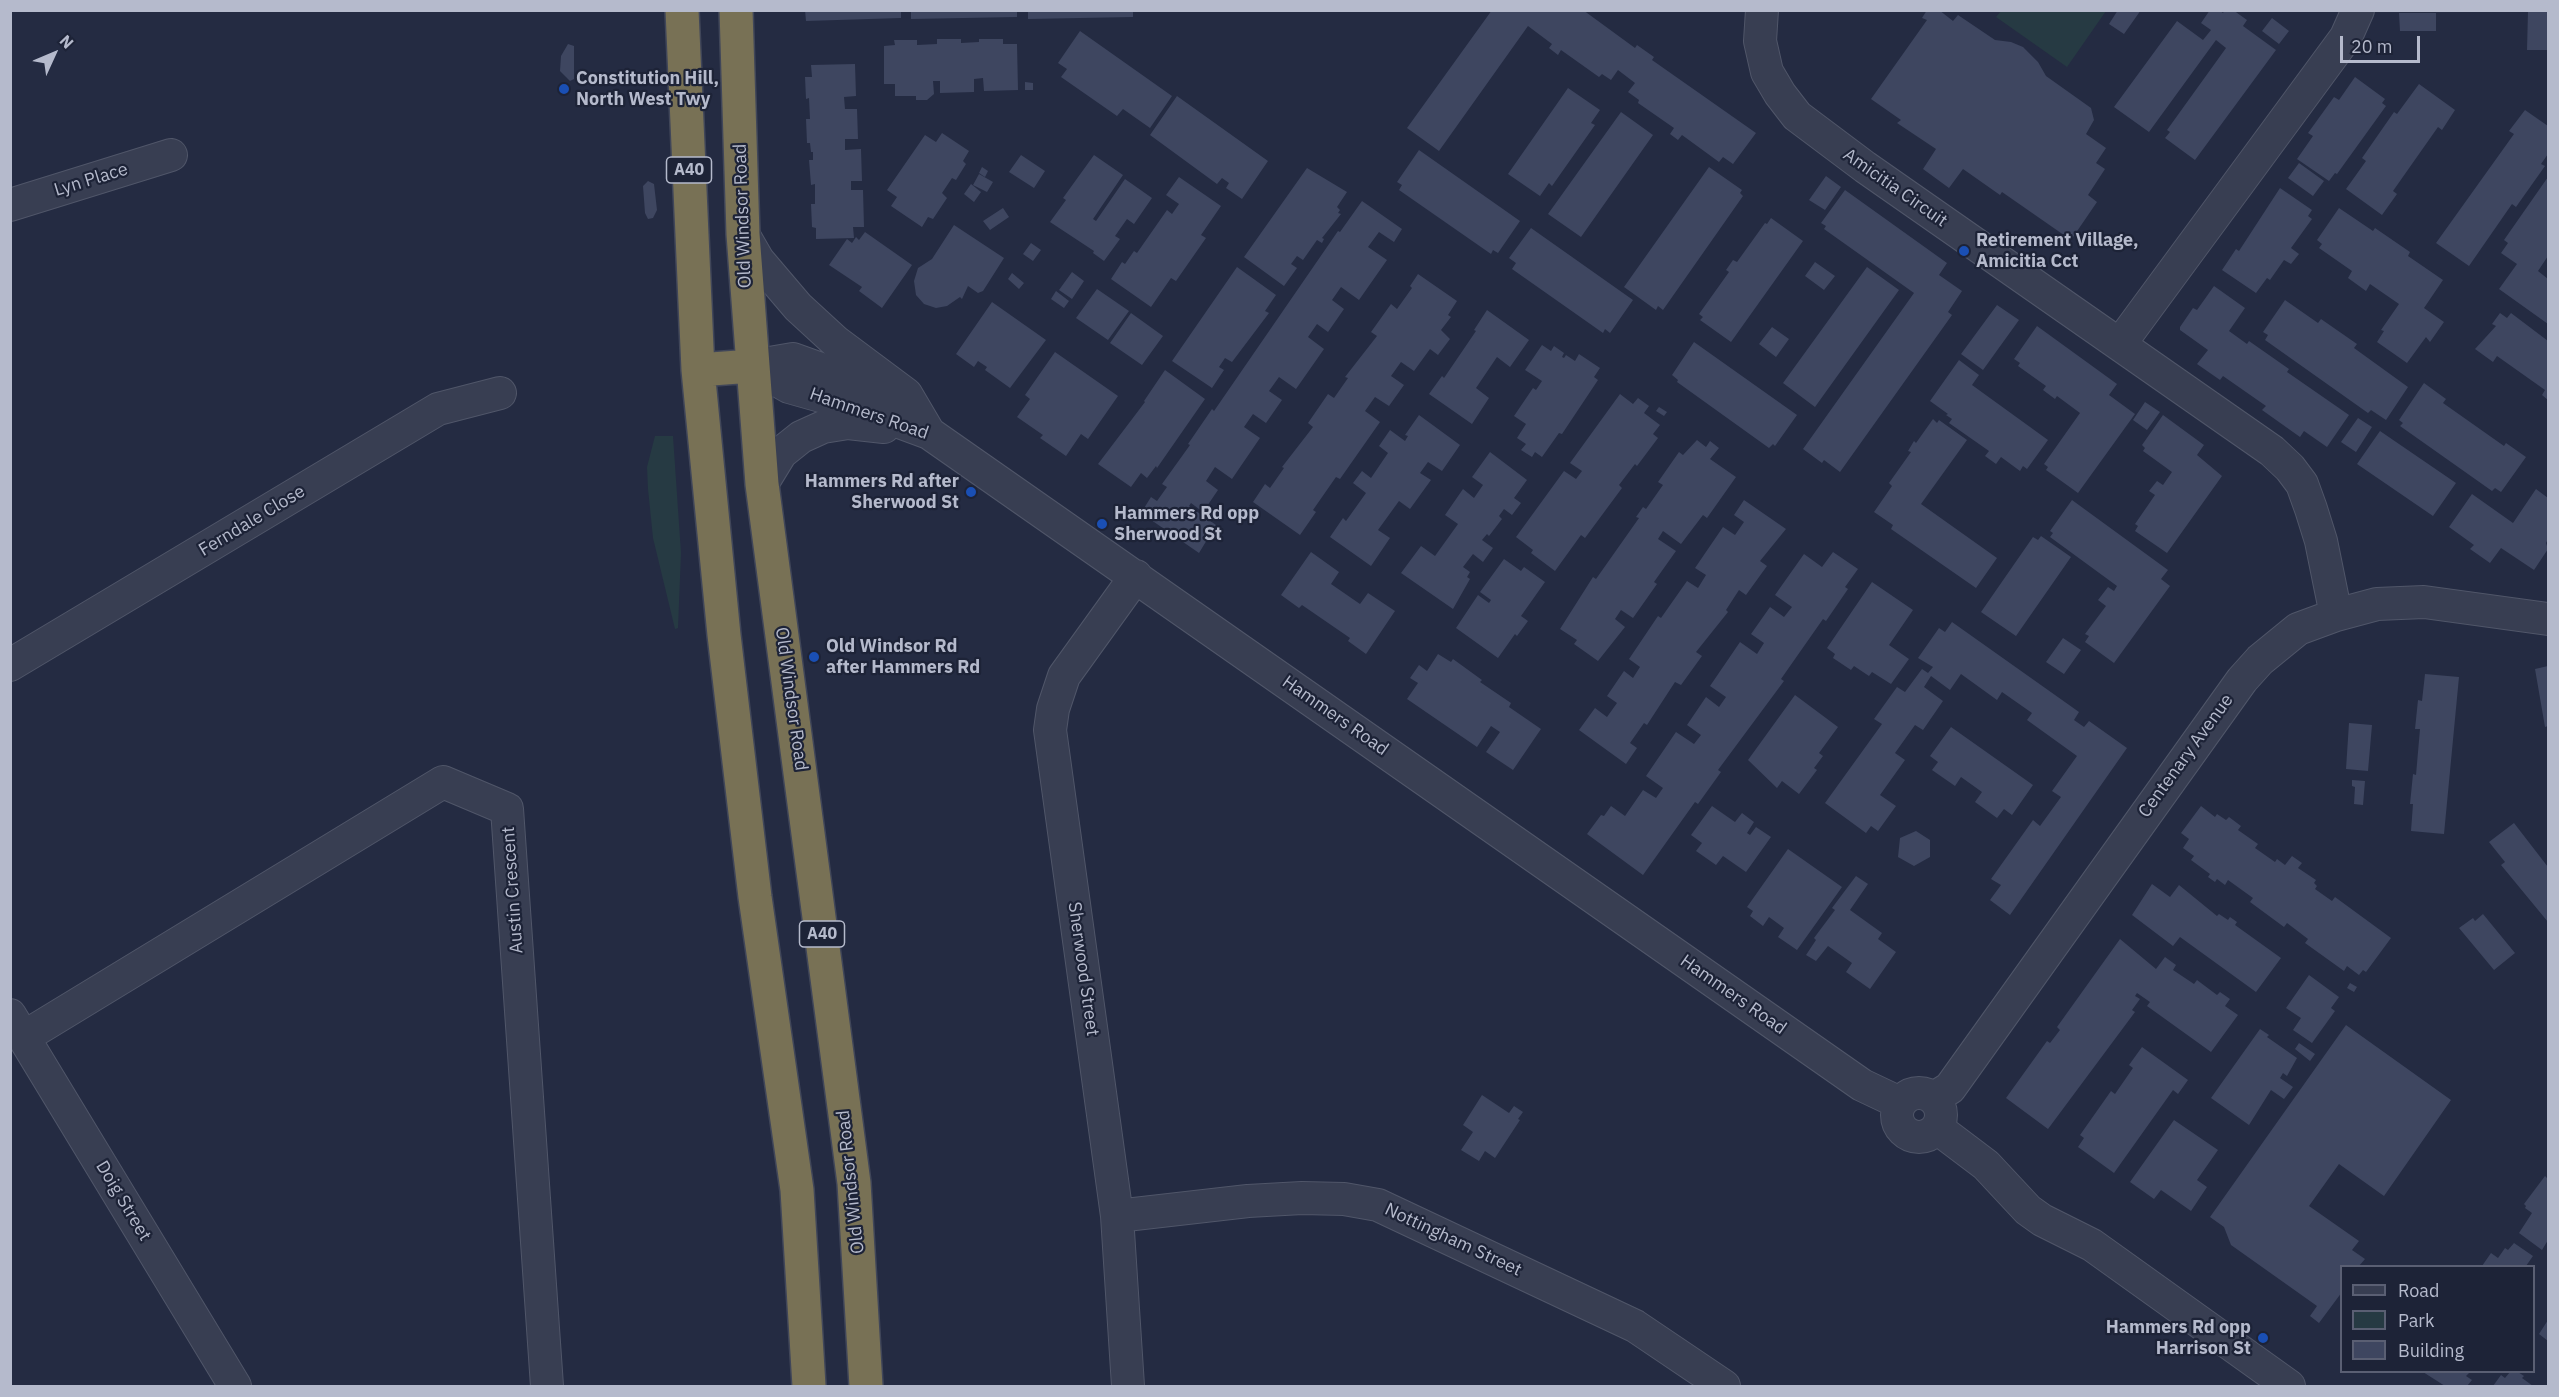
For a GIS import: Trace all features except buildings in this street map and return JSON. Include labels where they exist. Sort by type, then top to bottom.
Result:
[{"type":"highway","name":"A40","points":[[682,10],[698,370],[723,635],[755,897],[797,1190],[808,1386]]},
{"type":"highway","name":"Old Windsor Road","points":[[736,10],[743,234],[762,484],[852,1171],[866,1386]]},
{"type":"highway","points":[[698,370],[752,366]]},
{"type":"street","name":"Amicitia Circuit","points":[[1762,10],[1760,41],[1767,72],[1797,116],[1865,167],[2272,450],[2290,468],[2302,484],[2308,501],[2320,541],[2336,615]]},
{"type":"street","points":[[2120,344],[2346,37],[2358,10]]},
{"type":"street","name":"Lyn Place","points":[[10,205],[171,155]]},
{"type":"street","points":[[743,234],[758,260],[798,307],[835,341],[906,394],[930,433]]},
{"type":"street","name":"Hammers Road","points":[[752,366],[789,387],[856,406],[930,433],[1862,1085],[1900,1103],[1912,1094],[1920,1093],[1935,1113]]},
{"type":"street","name":"Ferndale Close","points":[[10,665],[438,409],[500,393]]},
{"type":"street","points":[[762,484],[782,453],[801,437],[823,428],[848,423],[930,433]]},
{"type":"street","name":"Sherwood Street","points":[[1128,1386],[1117,1216],[1050,730],[1053,709],[1064,676],[1136,576]]},
{"type":"street","name":"Centenary Avenue","points":[[1935,1113],[2242,680],[2260,660],[2298,628],[2376,604],[2424,602],[2548,620]]},
{"type":"street","name":"Austin Crescent","points":[[17,1026],[443,782],[507,809],[547,1386]]},
{"type":"street","name":"Doig Street","points":[[17,1026],[235,1386]]},
{"type":"street","points":[[1935,1113],[2028,1210],[2042,1220],[2092,1245],[2289,1386]]},
{"type":"street","name":"Nottingham Street","points":[[1117,1216],[1248,1201],[1302,1198],[1344,1199],[1378,1205],[1635,1326],[1724,1386]]},
{"type":"green space","points":[[2001,11],[2106,11],[2067,67],[1996,17]]},
{"type":"green space","points":[[655,436],[673,436],[681,553],[678,628],[675,629],[653,538],[647,467]]},
{"type":"place","name":"Constitution Hill, North West Twy","points":[[564,89]]},
{"type":"place","name":"Retirement Village, Amicitia Cct","points":[[1964,251]]},
{"type":"place","name":"Hammers Rd after Sherwood St","points":[[971,492]]},
{"type":"place","name":"Hammers Rd opp Sherwood St","points":[[1102,524]]},
{"type":"place","name":"Old Windsor Rd after Hammers Rd","points":[[814,657]]},
{"type":"place","name":"Hammers Rd opp Harrison St","points":[[2263,1338]]}]
